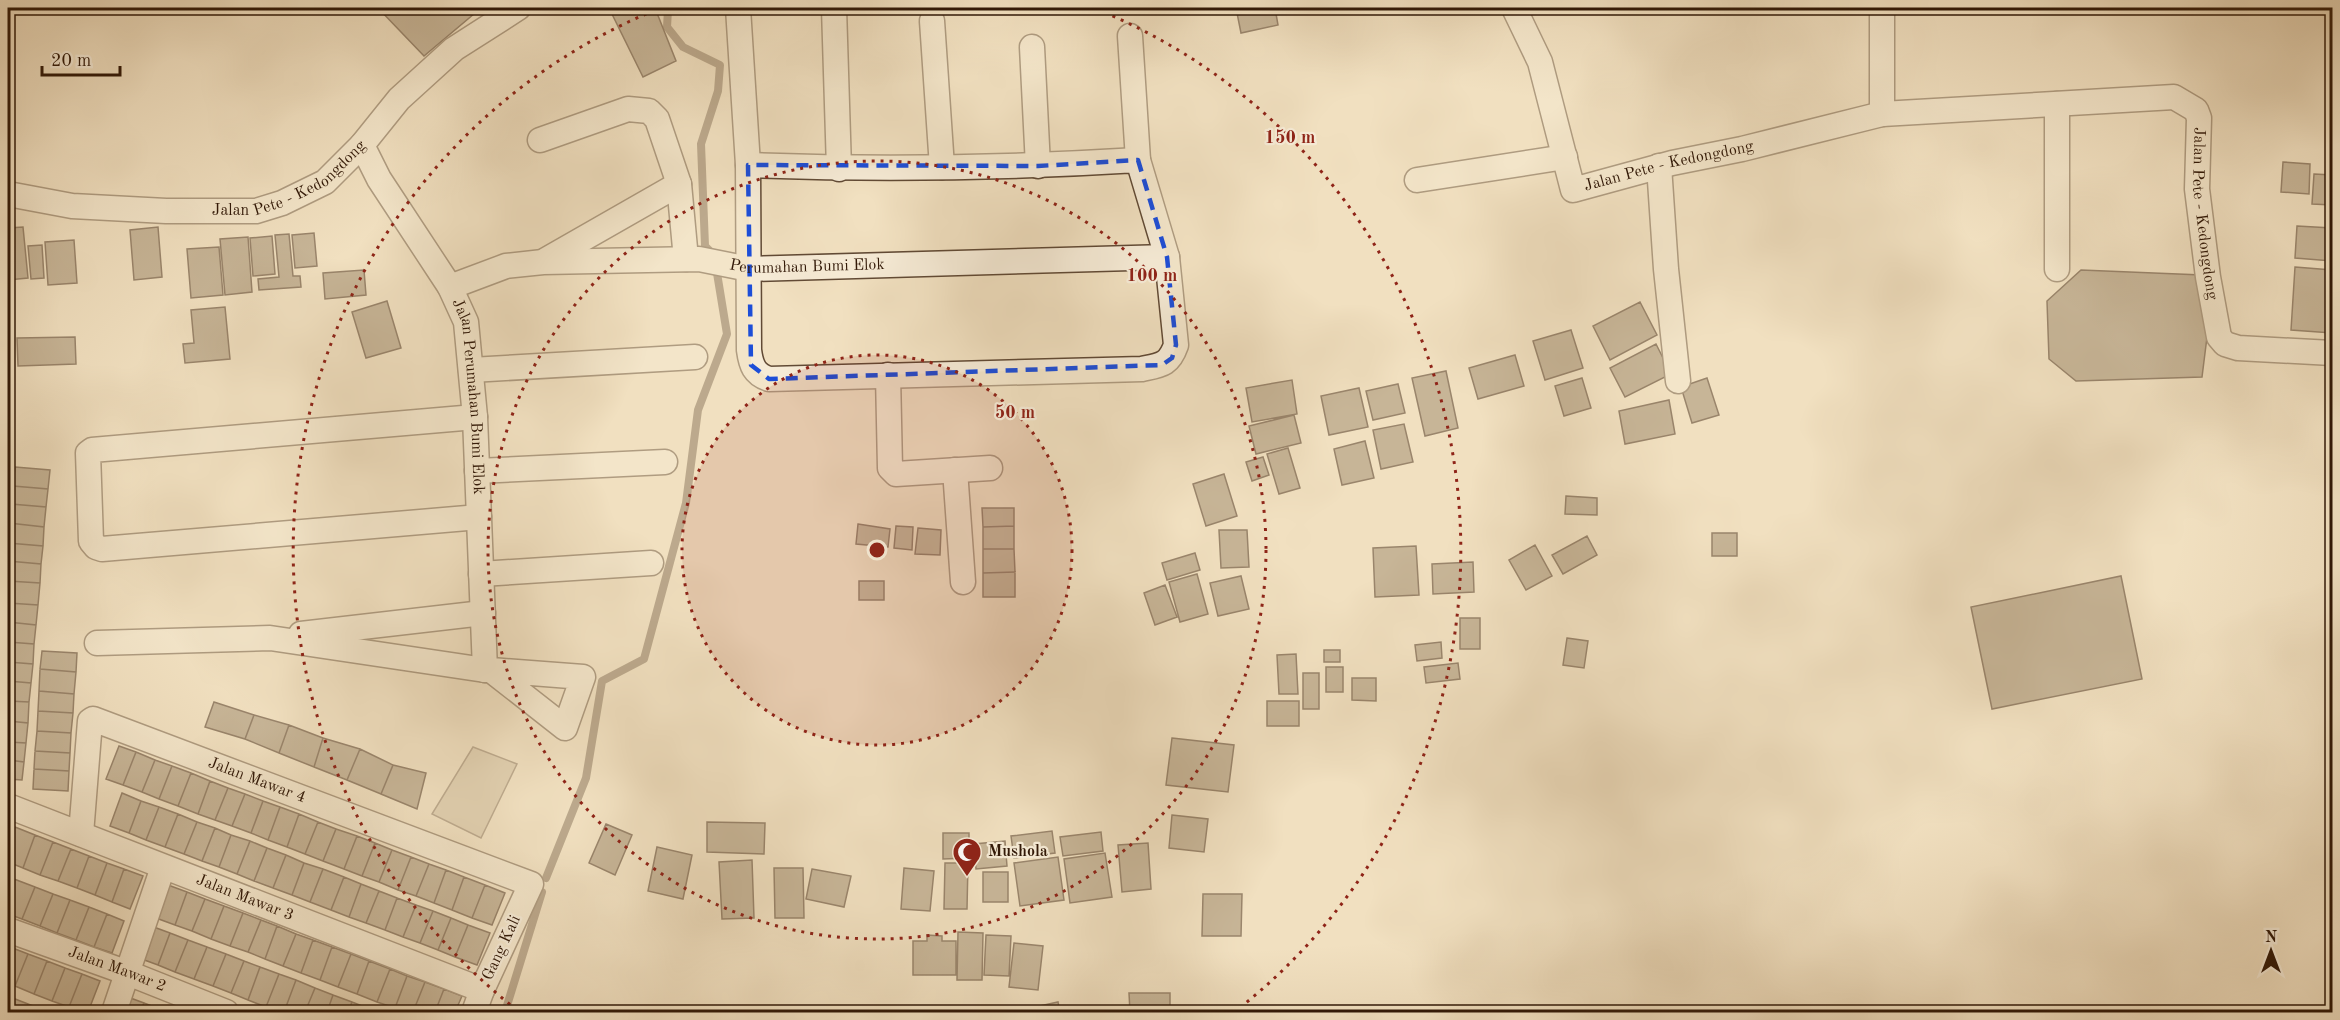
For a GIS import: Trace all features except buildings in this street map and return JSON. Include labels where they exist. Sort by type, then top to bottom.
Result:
[{"type":"street","name":"Jalan Pete - Kedongdong","points":[[8,194],[72,206],[166,211],[256,211],[282,203],[325,182],[362,145],[399,99],[454,49],[518,8]]},
{"type":"street","points":[[738,8],[748,165],[738,266],[751,365],[760,376],[770,379],[1142,369],[1162,365],[1172,358],[1176,345],[1167,257],[1138,160],[1130,36]]},
{"type":"street","points":[[834,8],[839,169]]},
{"type":"street","name":"Jalan Pete - Kedongdong","points":[[1514,8],[1540,62],[1573,190],[1659,166],[1742,149],[1882,114],[2174,97],[2196,110],[2199,118],[2197,189],[2208,277],[2219,337],[2225,344],[2238,348],[2332,353]]},
{"type":"street","points":[[1882,8],[1882,114]]},
{"type":"street","points":[[932,21],[942,167]]},
{"type":"street","points":[[1032,47],[1038,166]]},
{"type":"street","points":[[2057,104],[2057,269]]},
{"type":"street","points":[[540,140],[628,109],[649,111],[657,119],[680,184],[693,259]]},
{"type":"street","name":"Jalan Perumahan Bumi Elok","points":[[270,638],[488,670],[483,613],[475,417],[466,322],[450,287],[379,179],[362,145]]},
{"type":"street","points":[[1418,180],[1565,157]]},
{"type":"street","points":[[748,165],[839,169],[1038,166],[1138,160]]},
{"type":"street","points":[[1659,166],[1666,269],[1678,381]]},
{"type":"street","points":[[543,262],[680,184]]},
{"type":"street","name":"Perumahan Bumi Elok","points":[[450,287],[506,266],[543,262],[693,259],[738,266],[1167,257]]},
{"type":"street","points":[[471,370],[695,357]]},
{"type":"street","points":[[888,375],[890,468],[896,474],[990,468]]},
{"type":"street","points":[[475,417],[99,448],[88,453],[91,541],[96,547],[102,549],[479,517]]},
{"type":"street","points":[[477,471],[665,462]]},
{"type":"street","points":[[955,470],[963,582]]},
{"type":"street","points":[[481,574],[651,563]]},
{"type":"street","points":[[97,643],[270,638],[483,613]]},
{"type":"street","name":"Jalan Mawar 4","points":[[81,834],[90,721],[93,719],[531,885]]},
{"type":"street","name":"Jalan Mawar 3","points":[[8,806],[482,990]]},
{"type":"street","points":[[114,1012],[163,867]]},
{"type":"street","name":"Gang Kali","points":[[474,1012],[531,885]]},
{"type":"street","name":"Jalan Mawar 2","points":[[8,930],[128,973],[226,1012]]},
{"type":"highlighted area","points":[[1138,160],[1167,257],[1176,345],[1172,358],[1162,365],[769,379],[751,365],[748,165],[1038,166]]},
{"type":"shaded area","points":[[473,747],[517,764],[481,838],[432,814]]},
{"type":"waterway","points":[[665,8],[668,10],[667,27],[683,47],[720,65],[718,91],[701,144],[705,246],[714,255]]},
{"type":"waterway","points":[[546,878],[586,778],[602,681],[644,659],[686,503],[698,410],[727,334],[716,267]]},
{"type":"waterway","points":[[505,1012],[542,892]]},
{"type":"place","name":"Mushola","points":[[967,878]]}]
